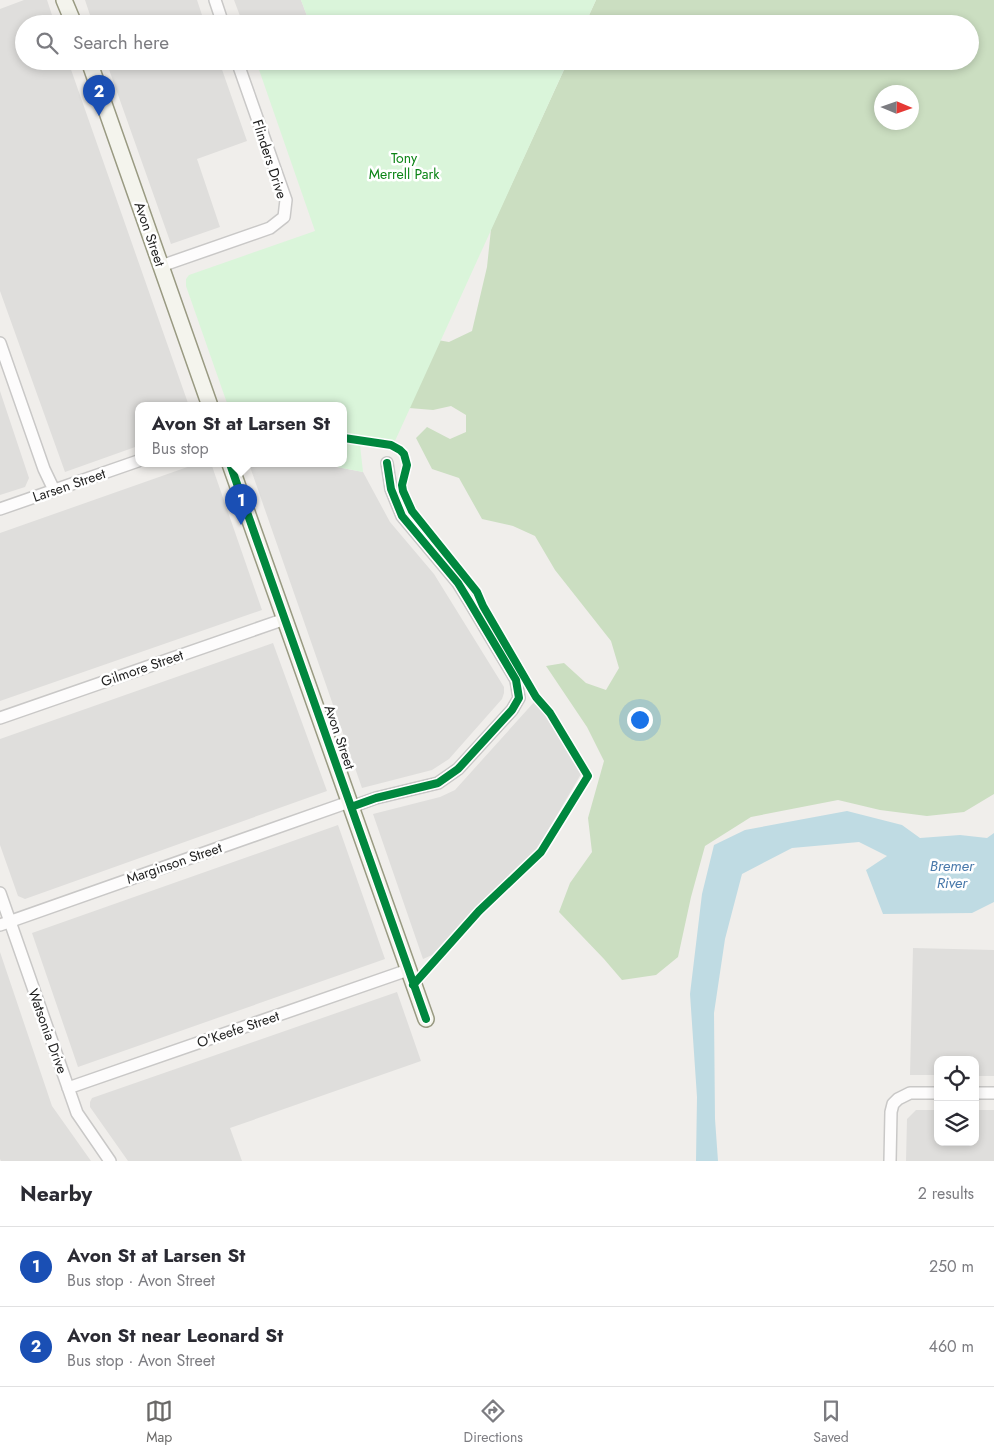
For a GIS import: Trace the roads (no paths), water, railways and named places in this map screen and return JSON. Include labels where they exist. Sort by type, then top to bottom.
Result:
[{"type":"street","points":[[64,0],[70,15]]},
{"type":"street","points":[[74,0],[77,15]]},
{"type":"street","points":[[215,0],[220,15]]},
{"type":"street","name":"Avon Street","points":[[92,70],[209,402]]},
{"type":"street","name":"Flinders Drive","points":[[161,266],[270,228],[284,217],[286,200],[240,70]]},
{"type":"street","points":[[0,343],[44,469],[54,490]]},
{"type":"street","name":"Larsen Street","points":[[0,509],[135,462]]},
{"type":"street","name":"Marginson Street","points":[[5,923],[350,805],[438,783],[458,769],[512,710],[519,698],[516,680],[458,583],[402,516],[391,489],[387,463]]},
{"type":"street","name":"Avon Street","points":[[231,467],[426,1019]]},
{"type":"street","name":"Gilmore Street","points":[[0,718],[285,619]]},
{"type":"street","name":"Watsonia Drive","points":[[0,893],[5,923],[77,1114],[110,1161]]},
{"type":"street","name":"O'Keefe Street","points":[[68,1088],[408,970]]},
{"type":"street","points":[[890,1161],[891,1112],[893,1104],[906,1094],[913,1092],[934,1093]]},
{"type":"street","points":[[979,1093],[994,1093]]},
{"type":"water","name":"Bremer River","points":[[847,811],[902,825],[920,838],[960,835],[987,838],[994,833],[994,902],[972,913],[883,914],[866,870],[887,856],[859,842],[792,848],[742,874],[725,939],[714,1013],[715,1119],[718,1161],[696,1161],[697,1097],[690,994],[702,894],[714,845],[745,830]]},
{"type":"place","name":"Avon St near Leonard St","points":[[99,116]]},
{"type":"place","name":"Avon St at Larsen St","points":[[241,525]]},
{"type":"park label","name":"Tony Merrell Park","points":[[404,166]]}]
